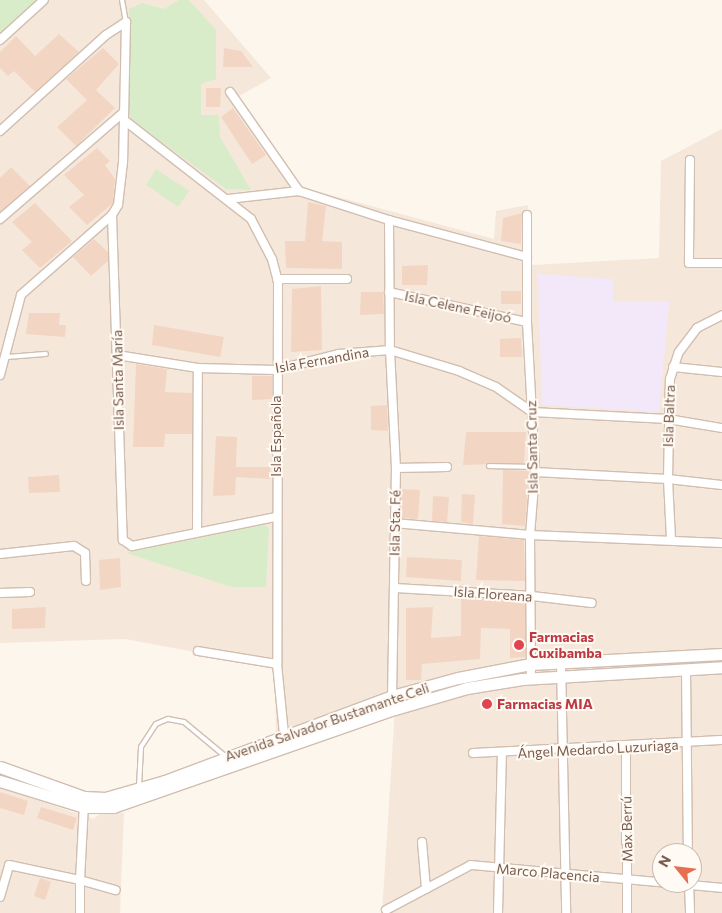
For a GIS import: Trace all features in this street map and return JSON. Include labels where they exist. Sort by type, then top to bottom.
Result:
[{"type":"main road","name":"Avenida Salvador Bustamante Celi","points":[[0,782],[113,807],[228,762],[284,734],[392,696],[458,678],[531,664],[561,664],[722,654]]},
{"type":"main road","name":"Avenida Salvador Bustamante Celi","points":[[0,767],[21,773],[84,802],[105,798],[228,762],[396,708],[467,688],[531,678],[686,670],[722,666]]},
{"type":"main road","points":[[16,787],[21,773]]},
{"type":"street","points":[[0,40],[44,0]]},
{"type":"street","points":[[0,375],[2,358],[20,295],[112,215],[120,194],[126,22]]},
{"type":"street","points":[[0,131],[106,35],[126,22]]},
{"type":"street","points":[[230,92],[299,191]]},
{"type":"street","points":[[0,219],[124,116]]},
{"type":"street","name":"Isla Española","points":[[124,116],[251,219],[259,230],[272,259],[277,279],[276,664],[284,734]]},
{"type":"street","points":[[690,160],[689,263],[722,263]]},
{"type":"street","points":[[228,199],[299,191],[389,220],[527,258]]},
{"type":"street","name":"Isla Santa María","points":[[112,215],[118,354],[119,479],[122,540],[126,544],[197,532]]},
{"type":"street","name":"Isla Santa Cruz","points":[[527,215],[527,322],[534,470],[530,535],[532,596],[531,678]]},
{"type":"street","name":"Isla Sta. Fé","points":[[389,220],[390,350],[396,468],[392,696]]},
{"type":"street","points":[[277,279],[346,279]]},
{"type":"street","name":"Isla Celene Feijoó","points":[[389,292],[527,322]]},
{"type":"street","name":"Isla Baltra","points":[[671,539],[668,419],[674,367],[697,328],[722,315]]},
{"type":"street","name":"Isla Fernandina","points":[[118,354],[198,368],[276,370],[339,354],[390,350],[459,370],[489,384],[532,412]]},
{"type":"street","points":[[674,367],[722,372]]},
{"type":"street","points":[[198,368],[197,532],[276,517]]},
{"type":"street","points":[[532,412],[668,419],[722,428]]},
{"type":"street","points":[[396,468],[447,467]]},
{"type":"street","points":[[534,470],[668,478],[722,485]]},
{"type":"street","points":[[394,523],[530,535],[671,539],[722,543]]},
{"type":"street","points":[[0,554],[74,546],[84,553],[86,581]]},
{"type":"street","name":"Isla Floreana","points":[[395,588],[532,596],[592,603]]},
{"type":"street","points":[[0,592],[30,592]]},
{"type":"street","points":[[198,651],[276,664]]},
{"type":"street","points":[[561,664],[564,749],[563,874],[566,913]]},
{"type":"street","points":[[686,670],[684,744],[688,843]]},
{"type":"street","points":[[392,696],[396,708]]},
{"type":"street","name":"Ángel Medardo Luzuriaga","points":[[473,753],[684,744],[722,740]]},
{"type":"street","name":"Max Berrú","points":[[626,745],[627,913]]},
{"type":"street","points":[[498,913],[501,869],[502,753]]},
{"type":"street","points":[[80,913],[84,802]]},
{"type":"street","points":[[422,842],[426,889]]},
{"type":"street","points":[[0,861],[8,865],[80,880],[116,890]]},
{"type":"street","points":[[0,869],[8,865]]},
{"type":"street","points":[[0,897],[8,865]]},
{"type":"street","name":"Marco Placencia","points":[[386,910],[471,866],[652,882]]},
{"type":"street","name":"Marco Placencia","points":[[702,886],[722,888]]},
{"type":"street","points":[[689,893],[690,913]]},
{"type":"lane","points":[[122,0],[126,22]]},
{"type":"lane","points":[[2,358],[46,354]]},
{"type":"lane","points":[[489,466],[534,470]]},
{"type":"lane","points":[[139,788],[141,747],[156,724],[168,719],[184,722],[228,762]]},
{"type":"shaded area","points":[[44,0],[204,0],[271,78],[234,99],[297,186],[494,239],[496,211],[528,205],[532,265],[659,258],[661,161],[722,129],[722,913],[382,913],[395,709],[276,746],[275,667],[125,639],[0,643],[0,41]]},
{"type":"shaded area","points":[[538,274],[613,279],[613,301],[669,302],[659,412],[542,405]]},
{"type":"shaded area","points":[[0,787],[93,819],[101,813],[124,813],[120,913],[0,913]]},
{"type":"green space","points":[[0,0],[44,0],[0,40]]},
{"type":"green space","points":[[179,0],[189,0],[216,30],[216,79],[201,84],[201,115],[219,115],[220,137],[251,190],[226,189],[126,116],[129,9],[142,3],[164,9]]},
{"type":"green space","points":[[156,169],[189,191],[178,207],[146,185]]},
{"type":"green space","points":[[264,525],[269,528],[266,587],[232,587],[126,553]]},
{"type":"building","points":[[59,34],[79,52],[35,92],[14,71],[8,76],[0,68],[0,52],[16,36],[35,56]]},
{"type":"building","points":[[103,48],[119,64],[96,90],[115,108],[76,146],[57,127],[87,100],[66,79]]},
{"type":"building","points":[[224,48],[241,51],[253,67],[223,67]]},
{"type":"building","points":[[206,88],[221,88],[220,107],[206,107]]},
{"type":"building","points":[[233,108],[266,155],[252,164],[221,117]]},
{"type":"building","points":[[97,148],[110,161],[105,165],[115,179],[113,203],[87,225],[69,207],[84,195],[64,175]]},
{"type":"building","points":[[11,167],[30,186],[0,212],[0,178]]},
{"type":"building","points":[[308,202],[326,206],[322,241],[342,242],[342,269],[286,268],[285,241],[305,241]]},
{"type":"building","points":[[35,203],[72,241],[40,268],[22,250],[32,242],[12,222]]},
{"type":"building","points":[[522,213],[521,244],[501,241],[503,218]]},
{"type":"building","points":[[94,239],[108,252],[108,261],[91,276],[73,257]]},
{"type":"building","points":[[428,265],[427,285],[402,285],[402,266]]},
{"type":"building","points":[[321,286],[322,350],[291,352],[292,289]]},
{"type":"building","points":[[501,291],[521,291],[521,304],[501,304]]},
{"type":"building","points":[[361,292],[383,292],[384,314],[360,315]]},
{"type":"building","points":[[29,313],[60,313],[59,325],[66,325],[65,337],[26,334]]},
{"type":"building","points":[[154,325],[224,337],[220,357],[152,345]]},
{"type":"building","points":[[521,338],[522,357],[500,357],[500,339]]},
{"type":"building","points":[[136,364],[167,369],[165,392],[192,393],[192,434],[165,434],[164,447],[133,447]]},
{"type":"building","points":[[252,376],[272,376],[272,399],[252,400]]},
{"type":"building","points":[[387,405],[388,431],[371,430],[371,406]]},
{"type":"building","points":[[466,432],[526,432],[524,463],[463,465]]},
{"type":"building","points":[[216,436],[237,437],[236,467],[270,467],[270,479],[236,477],[235,495],[213,496]]},
{"type":"building","points":[[503,470],[529,471],[525,526],[502,524]]},
{"type":"building","points":[[59,475],[60,492],[29,493],[28,477]]},
{"type":"building","points":[[401,489],[420,490],[418,519],[401,518]]},
{"type":"building","points":[[462,494],[475,495],[473,524],[461,522]]},
{"type":"building","points":[[433,496],[449,497],[447,522],[432,521]]},
{"type":"building","points":[[479,536],[524,540],[525,581],[476,580]]},
{"type":"building","points":[[407,557],[462,560],[461,581],[406,577]]},
{"type":"building","points":[[120,558],[121,587],[100,590],[99,560]]},
{"type":"building","points":[[461,598],[525,601],[525,657],[510,658],[510,629],[481,628],[480,659],[422,664],[421,680],[406,680],[406,608],[433,607],[431,638],[461,636]]},
{"type":"building","points":[[46,607],[45,628],[12,629],[12,609]]},
{"type":"building","points":[[0,792],[28,801],[24,815],[0,808]]},
{"type":"building","points":[[41,807],[77,818],[73,830],[37,818]]},
{"type":"building","points":[[40,878],[51,882],[45,900],[34,896]]},
{"type":"place","name":"Farmacias Cuxibamba","points":[[519,645]]},
{"type":"place","name":"Farmacias MIA","points":[[487,704]]}]
